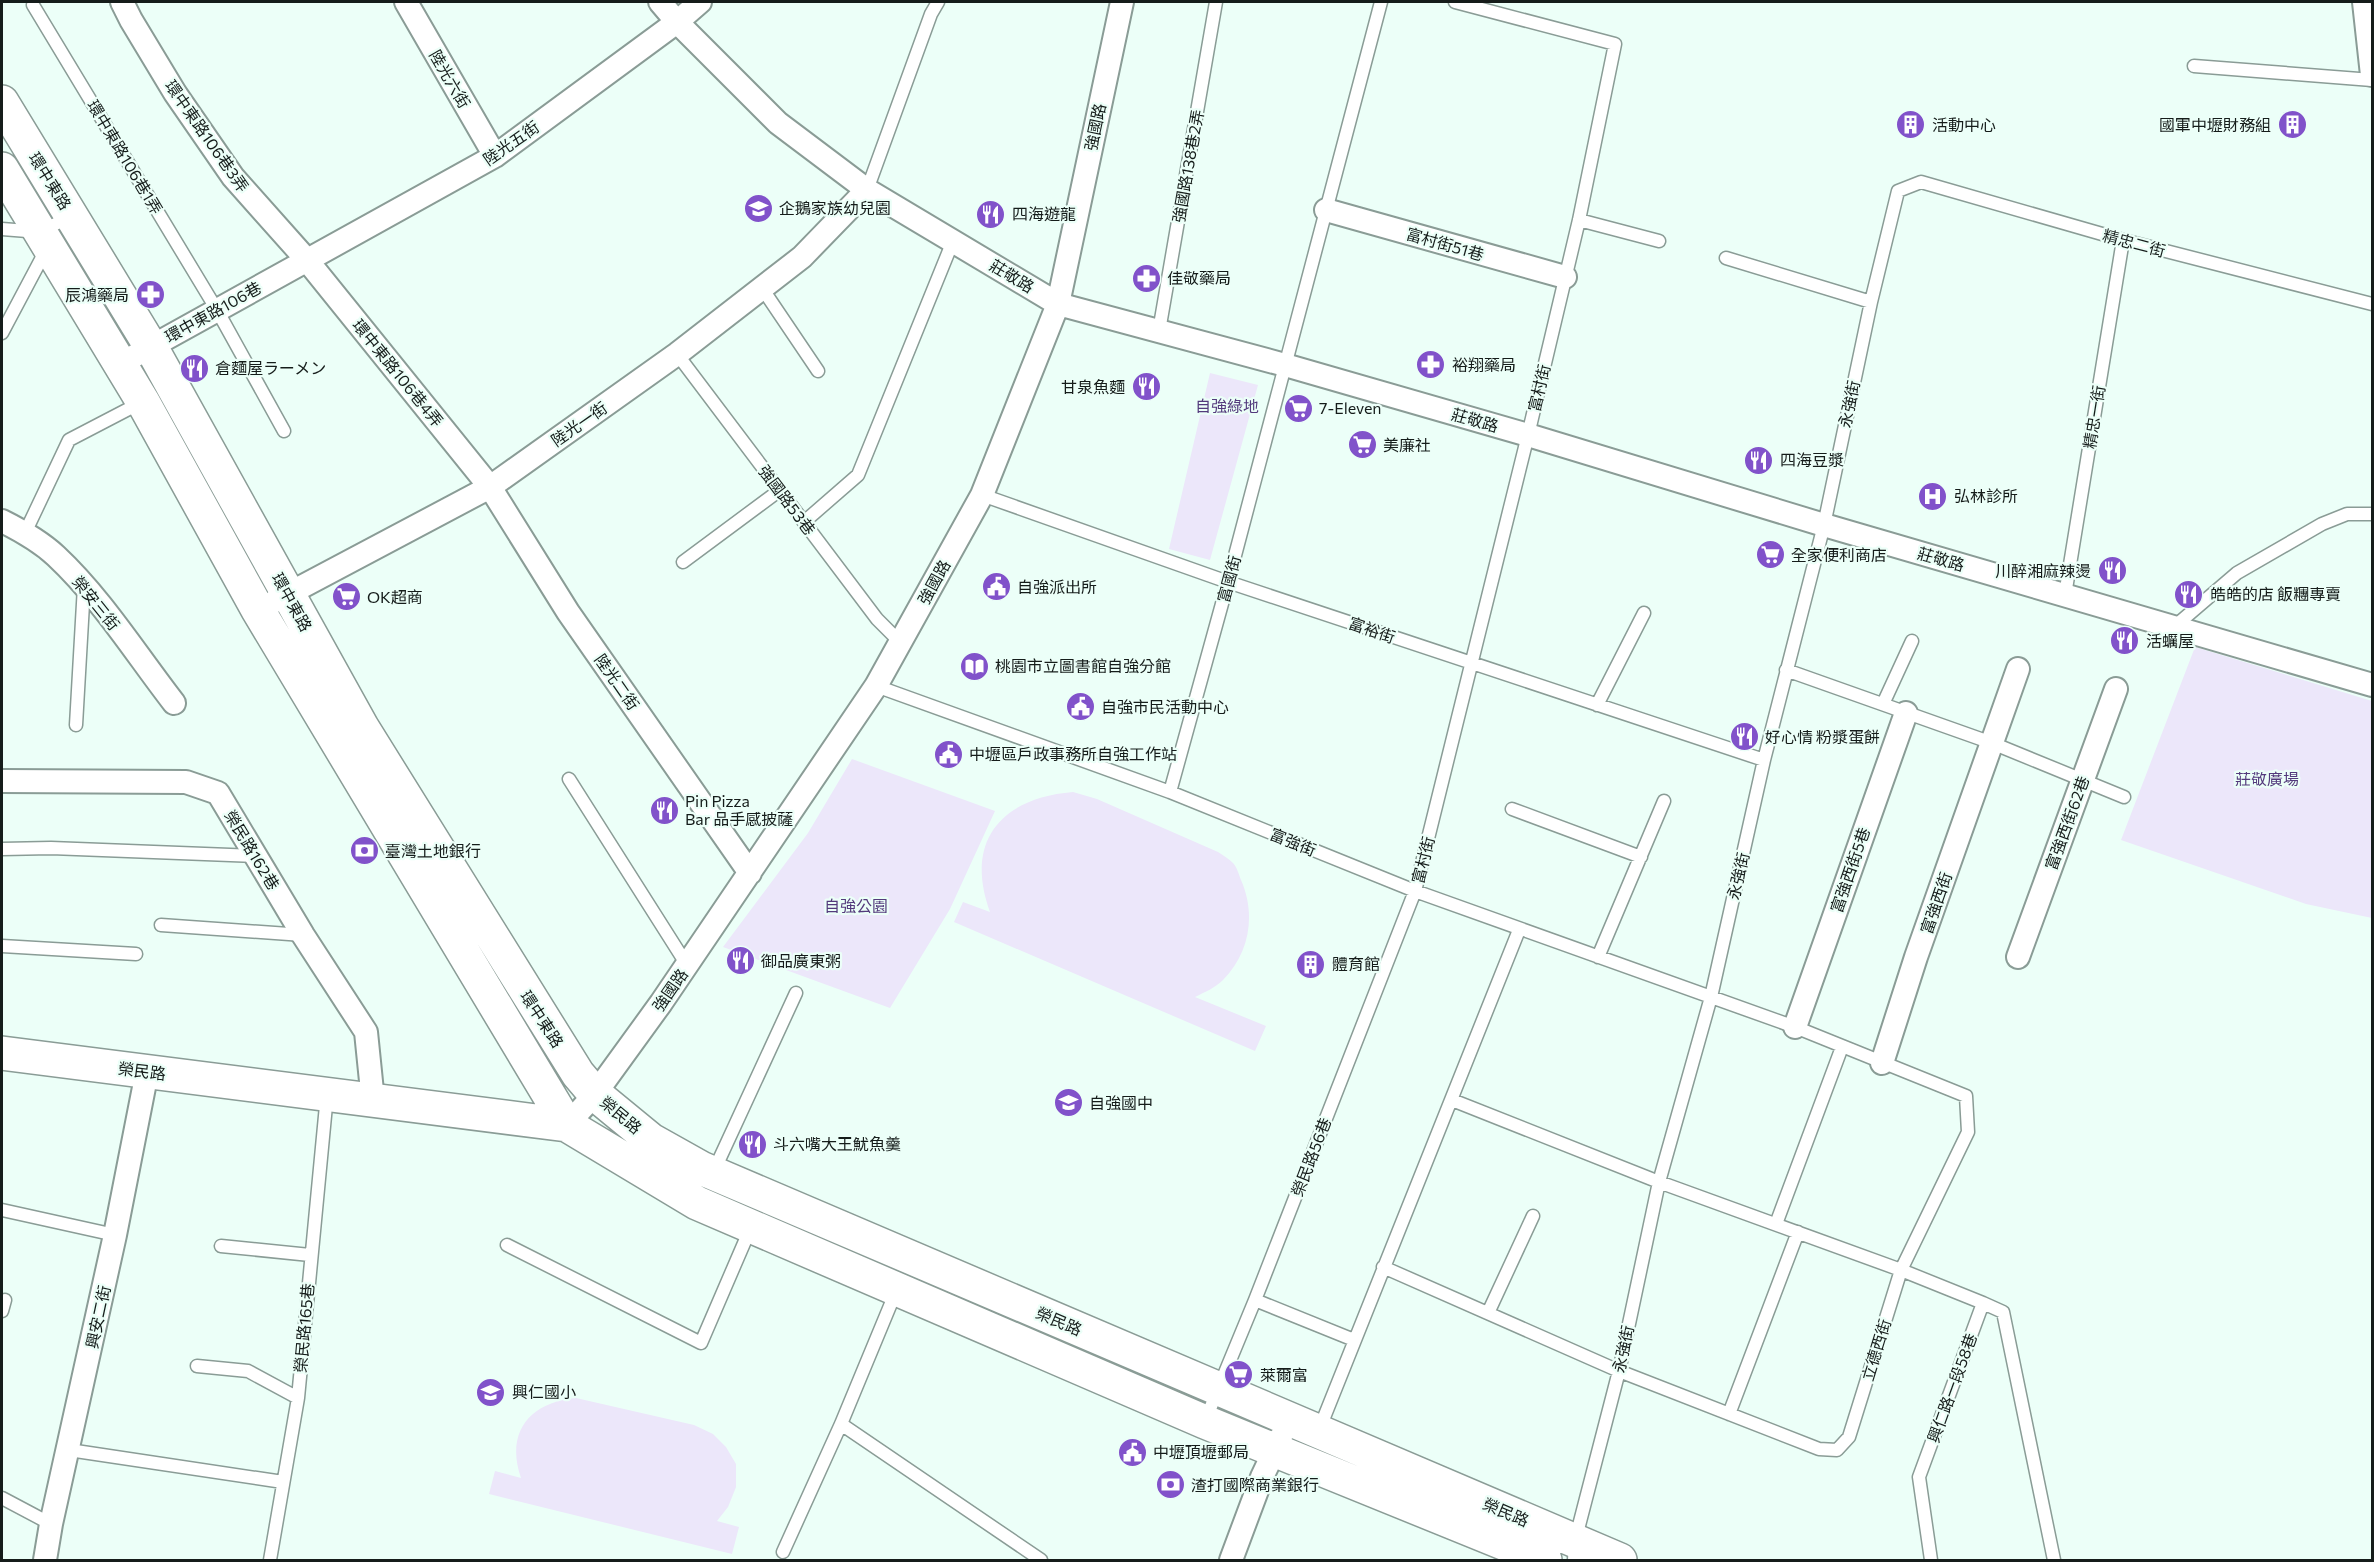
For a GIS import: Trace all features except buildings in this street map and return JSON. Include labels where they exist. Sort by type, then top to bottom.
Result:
[{"type":"street","name":"環中東路106巷3弄","points":[[122,2],[175,93],[233,177],[306,260]]},
{"type":"street","name":"陸光六街","points":[[406,2],[495,156]]},
{"type":"street","name":"莊敬路","points":[[660,2],[778,123],[867,190],[1058,304],[1285,365],[1528,435],[1824,525],[2373,685]]},
{"type":"street","name":"陸光五街","points":[[306,260],[495,156],[677,22],[700,2]]},
{"type":"street","name":"強國路","points":[[595,1094],[687,965],[876,686],[982,495],[1058,304],[1122,2]]},
{"type":"street","points":[[2364,2],[2373,75]]},
{"type":"street","name":"環中東路","points":[[2,102],[151,347],[362,727],[527,994],[578,1074],[595,1094]]},
{"type":"street","name":"環中東路","points":[[2,170],[120,364],[258,610],[567,1125]]},
{"type":"street","name":"陸光一街","points":[[258,610],[490,487],[677,354],[762,288],[802,256],[867,190]]},
{"type":"street","name":"富村街51巷","points":[[1326,210],[1565,277]]},
{"type":"street","name":"環中東路106巷","points":[[120,364],[306,260]]},
{"type":"street","name":"環中東路106巷4弄","points":[[306,260],[490,487]]},
{"type":"street","name":"陸光二街","points":[[490,487],[568,612],[750,873]]},
{"type":"street","name":"榮安三街","points":[[2,520],[54,555],[84,585],[174,703]]},
{"type":"street","name":"富強西街","points":[[1882,1063],[1916,957],[2018,669]]},
{"type":"street","name":"富強西街62巷","points":[[2018,957],[2116,689]]},
{"type":"street","name":"富強西街5巷","points":[[1795,1027],[1906,713]]},
{"type":"street","name":"榮民路162巷","points":[[2,781],[186,782],[218,793],[303,935],[366,1032],[373,1101]]},
{"type":"street","name":"榮民路","points":[[2,1053],[567,1125],[707,1189],[903,1273],[1219,1389],[1318,1432],[1575,1551],[1620,1560]]},
{"type":"street","name":"興安二街","points":[[45,1560],[115,1235],[147,1072]]},
{"type":"street","name":"榮民路","points":[[567,1125],[595,1094],[707,1189]]},
{"type":"street","name":"榮民路","points":[[903,1273],[1205,1422],[1545,1560]]},
{"type":"street","points":[[1231,1560],[1262,1477],[1289,1419]]},
{"type":"lane","points":[[867,190],[932,14],[939,2]]},
{"type":"lane","name":"強國路138巷2弄","points":[[1159,331],[1216,2]]},
{"type":"lane","points":[[1285,365],[1381,2]]},
{"type":"lane","name":"富村街","points":[[1415,891],[1579,220],[1615,44],[1455,2]]},
{"type":"lane","name":"環中東路106巷1弄","points":[[33,5],[217,310],[284,431]]},
{"type":"lane","points":[[2194,66],[2373,80]]},
{"type":"lane","name":"精忠二街","points":[[1898,191],[1921,182],[2123,240],[2373,304]]},
{"type":"lane","name":"永強街","points":[[1575,1551],[1619,1371],[1659,1182],[1711,997],[1764,760],[1824,525],[1871,302],[1898,191]]},
{"type":"lane","points":[[2,333],[44,239],[72,216]]},
{"type":"lane","points":[[1579,220],[1659,241]]},
{"type":"lane","points":[[2,230],[44,239]]},
{"type":"lane","name":"精忠一街","points":[[2065,595],[2123,240]]},
{"type":"lane","points":[[804,522],[858,475],[953,241]]},
{"type":"lane","points":[[1726,258],[1871,302]]},
{"type":"lane","points":[[762,288],[818,371]]},
{"type":"lane","name":"強國路53巷","points":[[677,354],[877,619],[900,642]]},
{"type":"lane","name":"富國街","points":[[1170,792],[1285,365]]},
{"type":"lane","points":[[24,533],[69,440],[142,402]]},
{"type":"lane","points":[[683,562],[780,490]]},
{"type":"lane","name":"富裕街","points":[[982,495],[1228,582],[1764,760]]},
{"type":"lane","points":[[2174,627],[2237,573],[2322,524],[2347,514],[2373,514]]},
{"type":"lane","points":[[76,726],[84,585]]},
{"type":"lane","points":[[1597,705],[1644,613]]},
{"type":"lane","points":[[1883,704],[1912,641]]},
{"type":"lane","points":[[1786,670],[1992,743],[2124,797]]},
{"type":"lane","name":"富強街","points":[[876,686],[1170,792],[1415,891],[1519,930],[1711,997]]},
{"type":"lane","points":[[569,778],[687,965]]},
{"type":"lane","points":[[1598,957],[1664,801]]},
{"type":"lane","points":[[1512,809],[1641,857]]},
{"type":"lane","points":[[2,849],[51,848],[257,856]]},
{"type":"lane","name":"榮民路56巷","points":[[1205,1422],[1415,891]]},
{"type":"lane","points":[[161,925],[303,935]]},
{"type":"lane","points":[[1318,1432],[1519,930]]},
{"type":"lane","points":[[2,946],[136,954]]},
{"type":"lane","points":[[707,1189],[796,993]]},
{"type":"lane","points":[[1711,997],[1795,1027],[1966,1096],[1968,1132],[1901,1270]]},
{"type":"lane","points":[[1776,1224],[1842,1047]]},
{"type":"lane","name":"榮民路165巷","points":[[270,1560],[298,1398],[327,1094]]},
{"type":"lane","points":[[1452,1100],[1659,1182],[1901,1270],[2003,1312],[2054,1560]]},
{"type":"lane","points":[[2,1210],[115,1235]]},
{"type":"lane","points":[[507,1245],[701,1342],[758,1211]]},
{"type":"lane","points":[[1488,1313],[1533,1216]]},
{"type":"lane","points":[[1729,1414],[1798,1232]]},
{"type":"lane","points":[[221,1246],[310,1255]]},
{"type":"lane","name":"立德西街","points":[[1383,1267],[1619,1371],[1819,1449],[1837,1450],[1849,1437],[1901,1270]]},
{"type":"lane","points":[[783,1552],[841,1424],[903,1273]]},
{"type":"lane","points":[[1255,1300],[1354,1340]]},
{"type":"lane","name":"興仁路一段58巷","points":[[1931,1560],[1919,1477],[1983,1303]]},
{"type":"lane","points":[[197,1366],[248,1371],[298,1398]]},
{"type":"lane","points":[[841,1424],[1041,1560]]},
{"type":"lane","points":[[69,1450],[283,1482]]},
{"type":"lane","points":[[2,1498],[51,1524]]},
{"type":"green space","name":"自強綠地","points":[[1210,373],[1258,385],[1210,560],[1169,549]]},
{"type":"green space","name":"莊敬廣場","points":[[2195,647],[2372,701],[2372,918],[2306,904],[2121,840]]},
{"type":"green space","name":"自強公園","points":[[852,759],[995,811],[950,909],[890,1008],[723,947],[808,833]]},
{"type":"green space","points":[[1073,792],[1097,799],[1218,852],[1234,865],[1246,893],[1248,906],[1248,933],[1245,945],[1239,958],[1223,980],[1195,997],[1266,1026],[1255,1051],[954,922],[963,902],[990,912],[983,887],[982,864],[986,844],[995,828],[1008,814],[1026,803],[1048,796]]},
{"type":"green space","points":[[576,1398],[694,1425],[713,1434],[726,1447],[736,1464],[736,1487],[728,1507],[717,1521],[739,1527],[732,1554],[489,1494],[495,1471],[521,1478],[516,1447],[525,1422],[546,1406]]},
{"type":"place","name":"活動中心","points":[[1911,125]]},
{"type":"place","name":"國軍中壢財務組","points":[[2292,125]]},
{"type":"place","name":"企鵝家族幼兒園","points":[[758,208]]},
{"type":"place","name":"四海遊龍","points":[[991,214]]},
{"type":"place","name":"佳敬藥局","points":[[1146,278]]},
{"type":"place","name":"辰鴻藥局","points":[[150,295]]},
{"type":"place","name":"裕翔藥局","points":[[1431,365]]},
{"type":"place","name":"倉麵屋ラーメン","points":[[194,368]]},
{"type":"place","name":"甘泉魚麵","points":[[1146,387]]},
{"type":"place","name":"7-Eleven","points":[[1298,408]]},
{"type":"place","name":"美廉社","points":[[1362,445]]},
{"type":"place","name":"四海豆漿","points":[[1759,460]]},
{"type":"place","name":"弘林診所","points":[[1933,496]]},
{"type":"place","name":"全家便利商店","points":[[1770,555]]},
{"type":"place","name":"川醉湘麻辣燙","points":[[2112,571]]},
{"type":"place","name":"自強派出所","points":[[996,587]]},
{"type":"place","name":"皓皓的店 飯糰專賣","points":[[2189,594]]},
{"type":"place","name":"OK超商","points":[[346,597]]},
{"type":"place","name":"活蠣屋","points":[[2125,641]]},
{"type":"place","name":"桃園市立圖書館自強分館","points":[[974,666]]},
{"type":"place","name":"自強市民活動中心","points":[[1080,707]]},
{"type":"place","name":"好心情 粉漿蛋餅","points":[[1744,737]]},
{"type":"place","name":"中壢區戶政事務所自強工作站","points":[[948,754]]},
{"type":"place","name":"Pin Pizza Bar 品手感披薩","points":[[664,810]]},
{"type":"place","name":"臺灣土地銀行","points":[[364,851]]},
{"type":"place","name":"御品廣東粥","points":[[740,961]]},
{"type":"place","name":"體育館","points":[[1311,964]]},
{"type":"place","name":"自強國中","points":[[1068,1103]]},
{"type":"place","name":"斗六嘴大王魷魚羹","points":[[752,1144]]},
{"type":"place","name":"萊爾富","points":[[1239,1375]]},
{"type":"place","name":"興仁國小","points":[[491,1392]]},
{"type":"place","name":"中壢頂壢郵局","points":[[1132,1452]]},
{"type":"place","name":"渣打國際商業銀行","points":[[1170,1485]]}]
